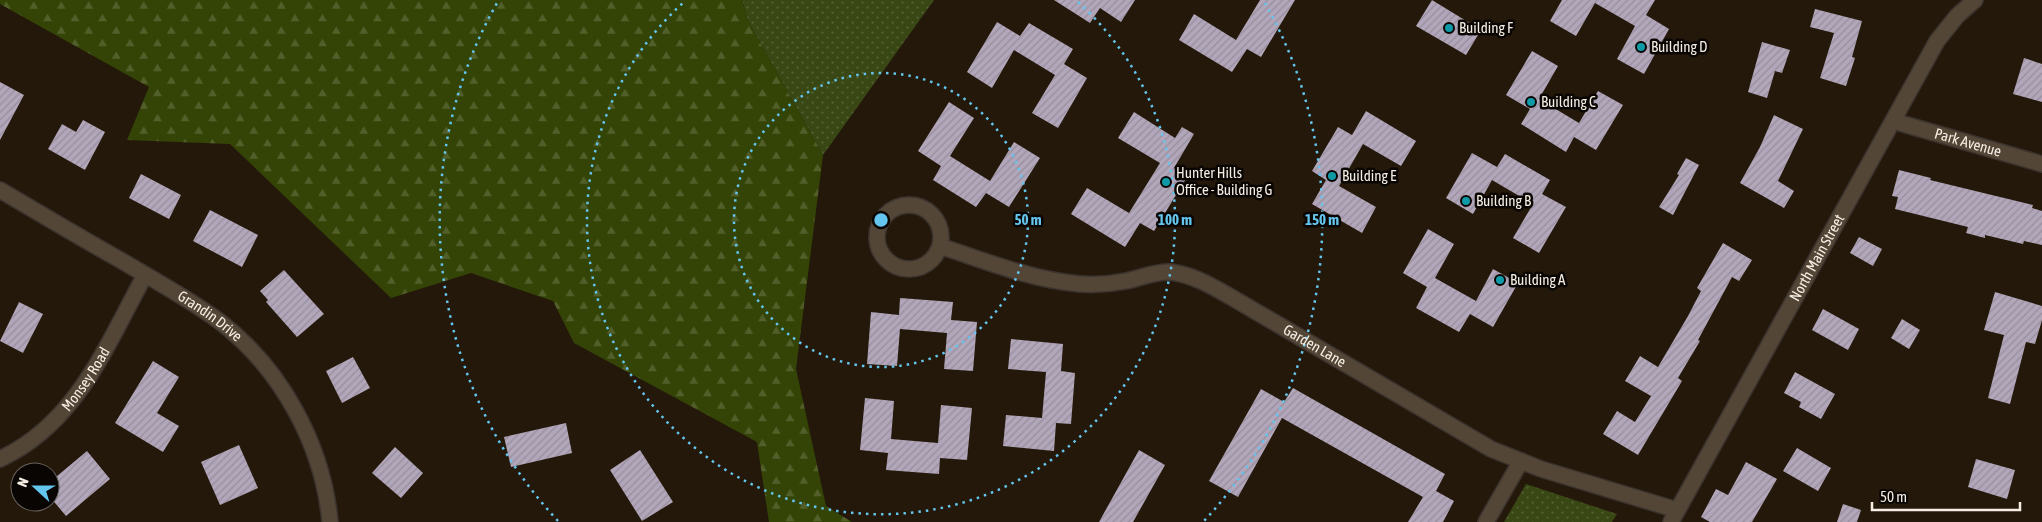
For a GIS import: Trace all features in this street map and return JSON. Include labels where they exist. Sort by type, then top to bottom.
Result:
[{"type":"street","name":"North Main Street","points":[[1674,516],[1937,41],[1958,16],[1975,0]]},
{"type":"street","name":"Park Avenue","points":[[1893,121],[2042,164]]},
{"type":"street","name":"Grandin Drive","points":[[0,190],[145,275],[219,322],[246,346],[270,373],[291,404],[308,435],[321,470],[330,522]]},
{"type":"street","points":[[908,205],[918,206],[926,210],[939,226],[940,246],[927,263],[911,268],[895,266],[886,259],[880,250],[877,239],[878,228],[889,212],[908,205]]},
{"type":"street","name":"Garden Lane","points":[[940,246],[1004,267],[1057,281],[1081,284],[1126,281],[1149,274],[1169,272],[1188,275],[1223,292],[1474,440],[1521,461],[1674,516]]},
{"type":"street","name":"Monsey Road","points":[[0,459],[18,451],[42,434],[64,413],[82,390],[145,275]]},
{"type":"street","points":[[1486,522],[1521,461]]},
{"type":"green space","points":[[0,0],[742,0],[748,21],[823,155],[796,369],[826,506],[852,522],[769,522],[757,442],[574,343],[553,301],[471,273],[391,298],[230,144],[127,140],[149,87],[0,4]]},
{"type":"green space","points":[[742,0],[934,0],[823,155],[748,21]]},
{"type":"green space","points":[[1526,484],[1617,514],[1612,522],[1504,522]]},
{"type":"building","points":[[1054,0],[1135,0],[1121,22],[1100,8],[1090,23]]},
{"type":"building","points":[[1260,0],[1295,0],[1261,57],[1247,49],[1232,72],[1179,40],[1194,14],[1236,40]]},
{"type":"building","name":"Building F","points":[[1432,0],[1481,30],[1466,55],[1416,26]]},
{"type":"building","name":"Building D","points":[[1562,0],[1655,0],[1646,15],[1669,29],[1644,74],[1617,59],[1635,26],[1595,3],[1576,36],[1550,21]]},
{"type":"building","points":[[1815,9],[1862,21],[1852,57],[1855,58],[1846,86],[1820,78],[1834,33],[1810,27]]},
{"type":"building","points":[[997,22],[1020,36],[1029,23],[1073,49],[1064,64],[1087,78],[1058,128],[1032,113],[1055,75],[1014,50],[992,88],[967,72]]},
{"type":"building","points":[[1762,42],[1790,50],[1782,73],[1775,71],[1767,98],[1748,92]]},
{"type":"building","name":"Building C","points":[[1532,51],[1558,66],[1539,99],[1579,123],[1598,91],[1623,105],[1596,150],[1574,137],[1566,152],[1521,124],[1530,109],[1506,95]]},
{"type":"building","points":[[2024,58],[2042,64],[2042,102],[2013,94]]},
{"type":"building","points":[[0,82],[24,95],[0,140]]},
{"type":"building","points":[[949,102],[974,118],[950,156],[990,181],[1014,142],[1040,158],[1009,207],[986,193],[976,207],[933,180],[941,166],[918,151]]},
{"type":"building","name":"Building E","points":[[1366,111],[1416,141],[1401,166],[1363,144],[1339,186],[1376,207],[1362,233],[1312,204],[1326,180],[1312,171],[1338,127],[1352,135]]},
{"type":"building","name":"Hunter Hills Office - Building G","points":[[1134,112],[1175,138],[1182,127],[1194,134],[1174,168],[1187,177],[1154,231],[1140,223],[1125,247],[1071,214],[1087,188],[1129,213],[1160,163],[1118,138]]},
{"type":"building","points":[[1774,115],[1803,129],[1778,181],[1794,191],[1784,208],[1740,183],[1760,147]]},
{"type":"building","points":[[83,120],[105,132],[85,170],[48,149],[62,124],[76,132]]},
{"type":"building","name":"Building B","points":[[1472,153],[1497,167],[1505,154],[1550,180],[1542,194],[1566,207],[1539,253],[1513,238],[1533,204],[1492,180],[1473,214],[1446,198]]},
{"type":"building","points":[[1686,158],[1699,165],[1673,215],[1659,207],[1679,175],[1677,174]]},
{"type":"building","points":[[1899,170],[1931,178],[1930,180],[2033,205],[2032,208],[2042,211],[2042,245],[2024,241],[2023,244],[1985,235],[1985,238],[1966,233],[1968,227],[1895,209],[1898,197],[1892,196]]},
{"type":"building","points":[[141,174],[181,195],[169,219],[129,198]]},
{"type":"building","points":[[210,210],[258,235],[242,267],[193,241]]},
{"type":"building","name":"Building A","points":[[1428,229],[1454,244],[1435,278],[1476,301],[1493,269],[1518,283],[1493,327],[1470,314],[1459,332],[1416,308],[1427,287],[1403,273]]},
{"type":"building","points":[[1859,237],[1882,249],[1873,266],[1850,253]]},
{"type":"building","points":[[1723,243],[1752,260],[1739,281],[1732,277],[1698,340],[1700,341],[1678,378],[1682,381],[1638,455],[1603,434],[1617,411],[1635,422],[1651,396],[1625,381],[1640,356],[1658,367],[1688,316],[1701,291],[1697,288]]},
{"type":"building","points":[[284,270],[324,314],[297,337],[266,302],[268,300],[260,291]]},
{"type":"building","points":[[1995,292],[2042,306],[2042,320],[2035,344],[2026,342],[2010,404],[1988,398],[2004,335],[1984,330]]},
{"type":"building","points":[[900,298],[953,302],[951,320],[977,322],[973,371],[944,369],[947,333],[900,329],[897,366],[867,364],[871,312],[899,315]]},
{"type":"building","points":[[19,302],[43,314],[23,353],[0,341]]},
{"type":"building","points":[[1823,309],[1859,329],[1848,350],[1812,330]]},
{"type":"building","points":[[1902,319],[1920,330],[1909,349],[1891,338]]},
{"type":"building","points":[[1011,339],[1063,344],[1061,371],[1075,373],[1071,424],[1056,423],[1054,451],[1003,446],[1006,415],[1042,418],[1046,372],[1008,369]]},
{"type":"building","points":[[353,357],[370,388],[342,403],[326,371]]},
{"type":"building","points":[[153,361],[179,377],[157,413],[179,426],[163,452],[115,423]]},
{"type":"building","points":[[1795,372],[1835,394],[1821,419],[1799,407],[1801,402],[1784,393]]},
{"type":"building","points":[[1293,388],[1445,474],[1436,491],[1454,501],[1443,522],[1408,522],[1423,497],[1282,418],[1238,497],[1209,481],[1261,389],[1284,402]]},
{"type":"building","points":[[865,398],[894,401],[891,439],[938,443],[941,405],[972,408],[967,460],[940,458],[939,474],[886,470],[888,453],[860,450]]},
{"type":"building","points":[[566,423],[572,453],[511,467],[504,437]]},
{"type":"building","points":[[239,445],[258,488],[220,505],[201,462]]},
{"type":"building","points":[[395,447],[423,473],[401,498],[372,473]]},
{"type":"building","points":[[1797,448],[1831,468],[1818,491],[1783,471]]},
{"type":"building","points":[[640,450],[673,502],[642,521],[610,470]]},
{"type":"building","points":[[1139,450],[1165,465],[1133,522],[1099,522]]},
{"type":"building","points":[[87,451],[110,479],[66,516],[60,509],[60,474]]},
{"type":"building","points":[[1976,459],[2015,470],[2007,499],[1968,487]]},
{"type":"building","points":[[1746,462],[1777,479],[1752,522],[1710,522],[1701,517],[1716,489],[1728,495]]},
{"type":"building","points":[[1843,504],[1861,510],[1857,522],[1837,522]]},
{"type":"place","name":"Building F","points":[[1449,28]]},
{"type":"place","name":"Building D","points":[[1641,47]]},
{"type":"place","name":"Building C","points":[[1531,102]]},
{"type":"place","name":"Building E","points":[[1332,176]]},
{"type":"place","name":"Hunter Hills Office - Building G","points":[[1166,182]]},
{"type":"place","name":"Building B","points":[[1466,201]]},
{"type":"place","name":"Building A","points":[[1500,280]]}]
